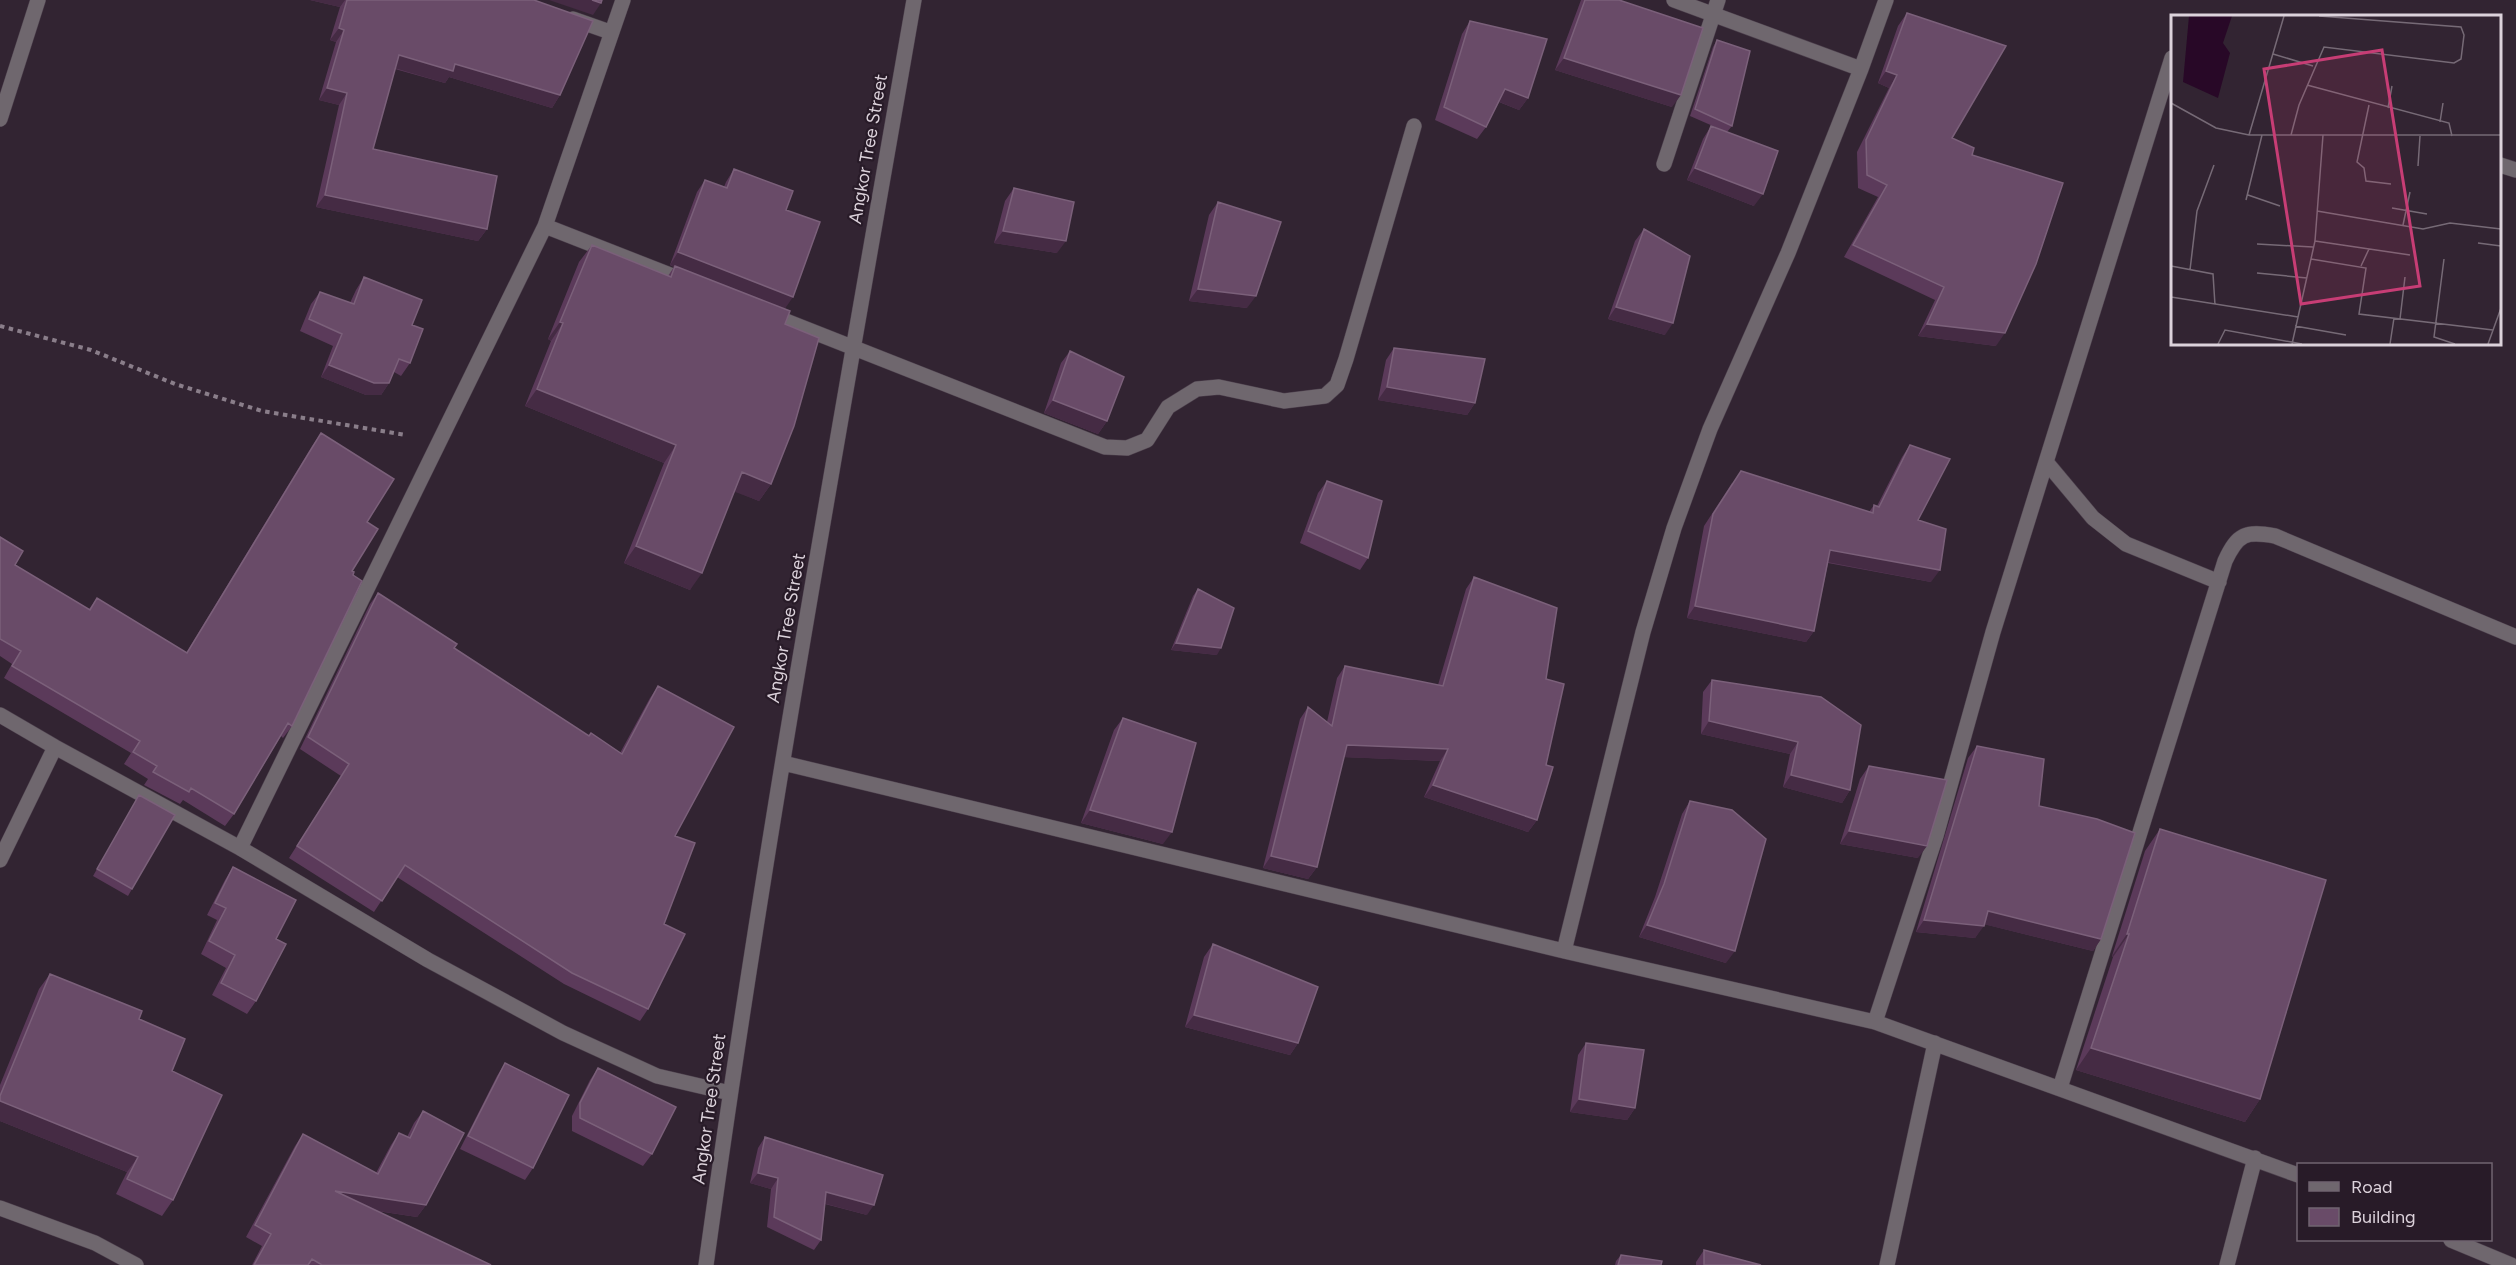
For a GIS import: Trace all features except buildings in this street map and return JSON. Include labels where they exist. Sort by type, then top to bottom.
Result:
[{"type":"street","points":[[0,119],[38,0]]},
{"type":"street","points":[[240,848],[545,226],[610,32],[623,0]]},
{"type":"street","name":"Angkor Tree Street","points":[[706,1265],[730,1093],[783,763],[914,0]]},
{"type":"street","points":[[1674,0],[1715,7],[1861,69]]},
{"type":"street","points":[[1564,951],[1643,632],[1674,528],[1710,429],[1788,253],[1886,0]]},
{"type":"street","points":[[1664,164],[1715,7]]},
{"type":"street","points":[[560,14],[610,32]]},
{"type":"street","points":[[1875,1022],[1936,836],[1993,632],[2171,61]]},
{"type":"street","points":[[755,309],[1105,447],[1127,448],[1147,440],[1168,407],[1197,389],[1219,387],[1284,401],[1326,396],[1336,386],[1346,359],[1414,126]]},
{"type":"street","points":[[2501,166],[2516,170]]},
{"type":"street","points":[[545,226],[700,287]]},
{"type":"street","points":[[2047,463],[2093,518],[2126,544],[2219,582]]},
{"type":"street","points":[[2060,1088],[2233,543],[2244,535],[2260,533],[2275,536],[2516,637]]},
{"type":"street","points":[[0,715],[240,848],[428,960],[563,1033],[657,1076],[730,1093]]},
{"type":"street","points":[[0,860],[55,747]]},
{"type":"street","points":[[783,763],[1564,951],[1875,1022],[2297,1175]]},
{"type":"street","points":[[1887,1265],[1935,1043]]},
{"type":"street","points":[[2227,1265],[2255,1158]]},
{"type":"street","points":[[0,1208],[95,1243],[136,1265]]},
{"type":"street","points":[[2456,1241],[2511,1265]]},
{"type":"path","points":[[0,326],[91,350],[175,384],[262,411],[440,441]]}]
